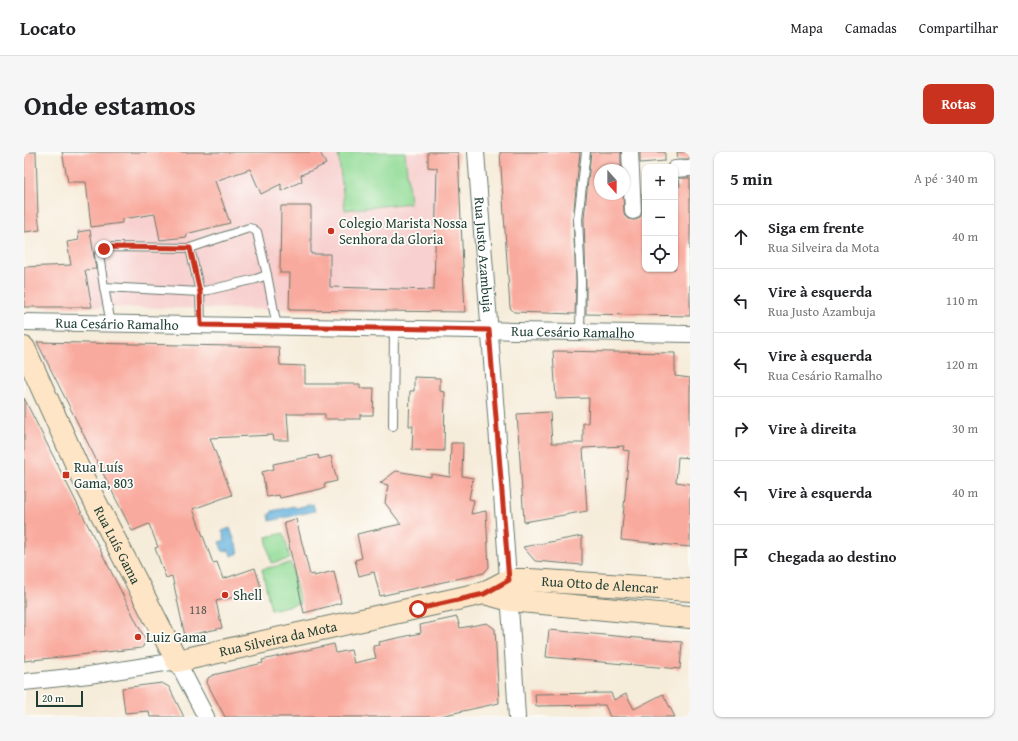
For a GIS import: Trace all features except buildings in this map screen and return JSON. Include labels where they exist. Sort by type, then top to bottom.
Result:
[{"type":"main road","name":"Rua Luís Gama","points":[[24,348],[79,470],[177,661]]},
{"type":"main road","name":"Rua Otto de Alencar","points":[[510,590],[529,580],[690,590]]},
{"type":"main road","name":"Rua Otto de Alencar","points":[[510,590],[690,617]]},
{"type":"main road","name":"Rua Silveira da Mota","points":[[177,661],[484,594],[510,590]]},
{"type":"street","name":"Rua Justo Azambuja","points":[[476,152],[510,590],[517,717]]},
{"type":"street","points":[[630,152],[638,173],[633,211]]},
{"type":"street","points":[[678,169],[690,168]]},
{"type":"street","name":"Rua Cesário Ramalho","points":[[24,322],[690,334]]},
{"type":"street","name":"Rua Silveira da Mota","points":[[24,682],[89,675],[177,661]]},
{"type":"street","name":"Rua Luís Gama","points":[[177,661],[206,717]]},
{"type":"lane","points":[[580,332],[581,282],[578,219],[586,152]]},
{"type":"lane","points":[[111,324],[99,254],[104,249],[109,247],[190,248],[249,228],[257,232],[277,327]]},
{"type":"lane","points":[[190,248],[200,292],[201,325]]},
{"type":"lane","points":[[104,287],[200,292],[267,275]]},
{"type":"lane","points":[[393,426],[394,329]]},
{"type":"shaded area","name":"Colegio Marista Nossa Senhora da Gloria","points":[[230,152],[458,152],[465,312],[92,307],[76,228],[101,226],[122,220],[155,216],[160,240],[187,237],[186,234],[230,224],[215,181],[238,173]]},
{"type":"green space","points":[[338,152],[405,152],[410,203],[345,210]]},
{"type":"green space","points":[[284,533],[290,559],[271,563],[266,537]]},
{"type":"green space","points":[[291,563],[300,603],[271,610],[262,569]]},
{"type":"water","points":[[313,504],[315,511],[270,521],[269,514],[272,513],[272,511],[294,506],[295,508]]},
{"type":"water","points":[[230,528],[239,553],[231,556],[229,550],[223,552],[219,542],[225,540],[222,531]]},
{"type":"place","name":"Colegio Marista Nossa Senhora da Gloria","points":[[331,231]]},
{"type":"place","name":"Rua Luís Gama, 803","points":[[66,475]]},
{"type":"place","name":"Shell","points":[[225,595]]},
{"type":"place","name":"Luiz Gama","points":[[138,637]]},
{"type":"route","points":[[104,249],[109,247],[190,248],[200,292],[201,325],[489,330],[509,580],[484,594],[418,609]]}]
